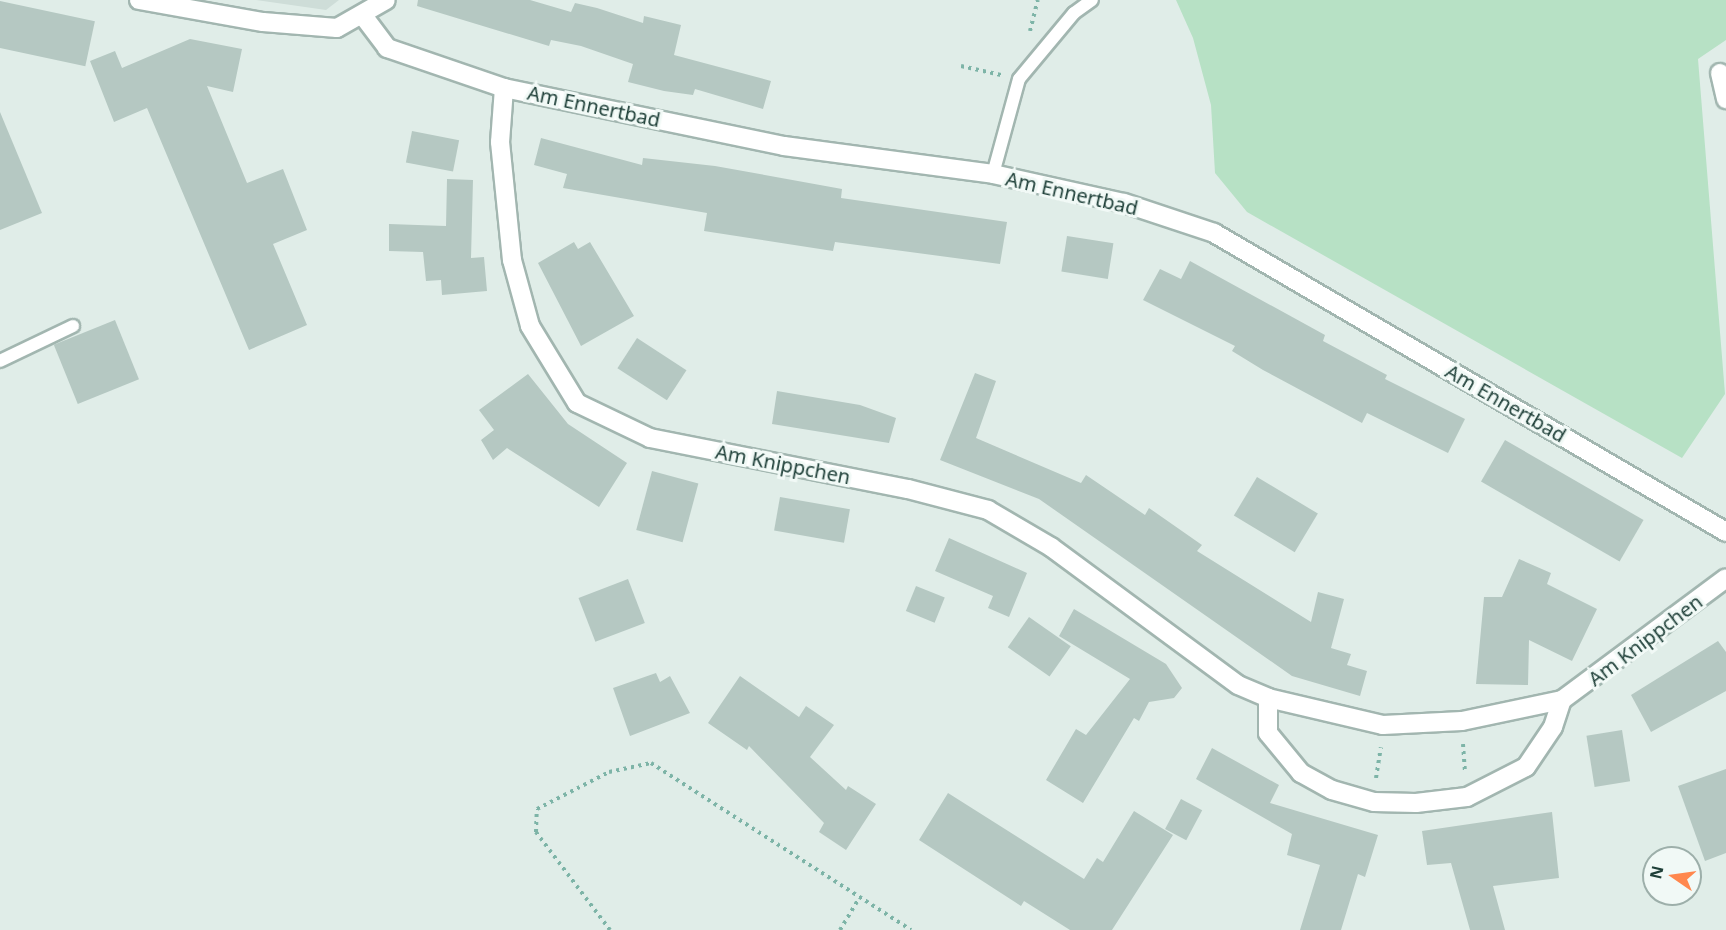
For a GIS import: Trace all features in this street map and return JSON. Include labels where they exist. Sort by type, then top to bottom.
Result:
[{"type":"street","points":[[139,0],[313,27],[337,28],[364,17],[386,0]]},
{"type":"street","name":"Am Ennertbad","points":[[364,17],[387,48],[504,87],[784,146],[993,174],[1124,202],[1214,233],[1726,532]]},
{"type":"street","points":[[1720,73],[1726,99]]},
{"type":"street","name":"Am Knippchen","points":[[504,87],[500,142],[512,260],[530,326],[577,403],[650,438],[908,489],[988,510],[1051,547],[1238,685],[1268,698],[1383,725],[1462,721],[1562,700],[1726,578]]},
{"type":"street","points":[[1268,698],[1268,733],[1301,773],[1332,790],[1374,802],[1467,797],[1526,766],[1553,726],[1562,700]]},
{"type":"lane","points":[[993,174],[1019,79],[1074,13],[1092,0]]},
{"type":"lane","points":[[0,361],[73,326]]},
{"type":"path","points":[[961,66],[1019,79]]},
{"type":"path","points":[[1462,721],[1467,797]]},
{"type":"path","points":[[1374,802],[1383,725]]},
{"type":"path","points":[[610,930],[536,832],[537,809],[609,772],[651,763],[911,930]]},
{"type":"path","points":[[840,930],[859,898]]},
{"type":"shaded area","points":[[256,0],[339,0],[326,10]]},
{"type":"green space","points":[[1176,0],[1726,0],[1726,40],[1698,59],[1725,394],[1682,458],[1247,212],[1215,173],[1211,105],[1193,38]]},
{"type":"building","points":[[418,0],[530,0],[571,12],[575,3],[643,23],[644,16],[681,25],[674,55],[771,81],[763,109],[695,89],[693,95],[664,91],[628,82],[633,64],[581,46],[551,40],[549,46],[417,6]]},
{"type":"building","points":[[0,1],[95,21],[85,66],[0,48]]},
{"type":"building","points":[[190,39],[242,49],[233,92],[207,86],[247,183],[283,169],[307,230],[273,244],[307,325],[249,350],[147,108],[114,122],[90,61],[115,51],[122,68]]},
{"type":"building","points":[[0,112],[42,213],[0,230]]},
{"type":"building","points":[[412,131],[459,140],[453,172],[406,162]]},
{"type":"building","points":[[541,138],[642,165],[643,158],[715,166],[842,189],[841,198],[1007,222],[1000,264],[835,242],[833,251],[704,231],[707,213],[563,188],[567,174],[534,165]]},
{"type":"building","points":[[447,179],[473,180],[471,258],[484,257],[487,291],[442,295],[441,280],[426,281],[423,252],[389,251],[389,224],[446,226]]},
{"type":"building","points":[[1067,236],[1113,243],[1108,279],[1061,272]]},
{"type":"building","points":[[574,242],[578,249],[590,242],[634,316],[581,346],[538,263]]},
{"type":"building","points":[[1190,261],[1325,335],[1323,341],[1387,375],[1385,379],[1465,419],[1448,453],[1367,413],[1362,423],[1263,370],[1232,351],[1235,346],[1143,300],[1160,269],[1181,279]]},
{"type":"building","points":[[115,320],[139,379],[78,404],[54,345]]},
{"type":"building","points":[[637,338],[686,370],[667,400],[617,368]]},
{"type":"building","points":[[975,373],[996,381],[976,438],[1081,483],[1086,475],[1145,515],[1149,508],[1202,545],[1197,551],[1311,622],[1318,592],[1344,599],[1331,648],[1351,654],[1347,665],[1367,671],[1360,696],[1292,676],[1039,499],[940,460]]},
{"type":"building","points":[[528,374],[568,424],[627,463],[599,507],[507,448],[493,460],[481,440],[494,430],[479,410]]},
{"type":"building","points":[[777,391],[860,405],[896,418],[889,443],[772,424]]},
{"type":"building","points":[[1505,440],[1644,520],[1620,562],[1481,482]]},
{"type":"building","points":[[652,471],[698,483],[683,542],[636,530]]},
{"type":"building","points":[[1257,477],[1318,514],[1295,552],[1234,516]]},
{"type":"building","points":[[780,497],[850,509],[844,543],[774,530]]},
{"type":"building","points":[[949,538],[1027,573],[1009,617],[988,608],[993,596],[935,571]]},
{"type":"building","points":[[1519,559],[1551,573],[1547,584],[1597,609],[1572,661],[1529,640],[1528,685],[1476,684],[1484,597],[1502,597]]},
{"type":"building","points":[[628,579],[645,623],[595,642],[579,598]]},
{"type":"building","points":[[916,586],[945,598],[935,623],[906,611]]},
{"type":"building","points":[[1074,609],[1166,664],[1182,688],[1174,698],[1149,702],[1139,721],[1134,718],[1083,803],[1046,780],[1076,729],[1086,735],[1130,679],[1059,636]]},
{"type":"building","points":[[1029,617],[1071,646],[1050,677],[1008,647]]},
{"type":"building","points":[[1718,641],[1726,652],[1726,691],[1651,732],[1631,695]]},
{"type":"building","points":[[656,673],[660,682],[670,676],[690,713],[630,736],[613,688]]},
{"type":"building","points":[[740,676],[799,717],[806,706],[834,725],[810,757],[846,790],[848,786],[876,804],[846,850],[819,832],[824,823],[749,746],[747,750],[708,723]]},
{"type":"building","points":[[1622,730],[1630,781],[1595,787],[1586,736]]},
{"type":"building","points":[[1212,748],[1279,785],[1270,803],[1378,835],[1365,877],[1358,874],[1341,930],[1300,930],[1320,865],[1287,855],[1292,834],[1196,779]]},
{"type":"building","points":[[1726,769],[1726,853],[1705,861],[1702,846],[1700,846],[1678,786]]},
{"type":"building","points":[[948,793],[1084,879],[1097,858],[1103,862],[1134,811],[1173,835],[1112,930],[1070,930],[1024,901],[1021,906],[919,840]]},
{"type":"building","points":[[1181,799],[1202,810],[1186,840],[1165,829]]},
{"type":"building","points":[[1552,812],[1559,878],[1493,886],[1505,930],[1470,930],[1451,863],[1427,865],[1422,831]]}]
